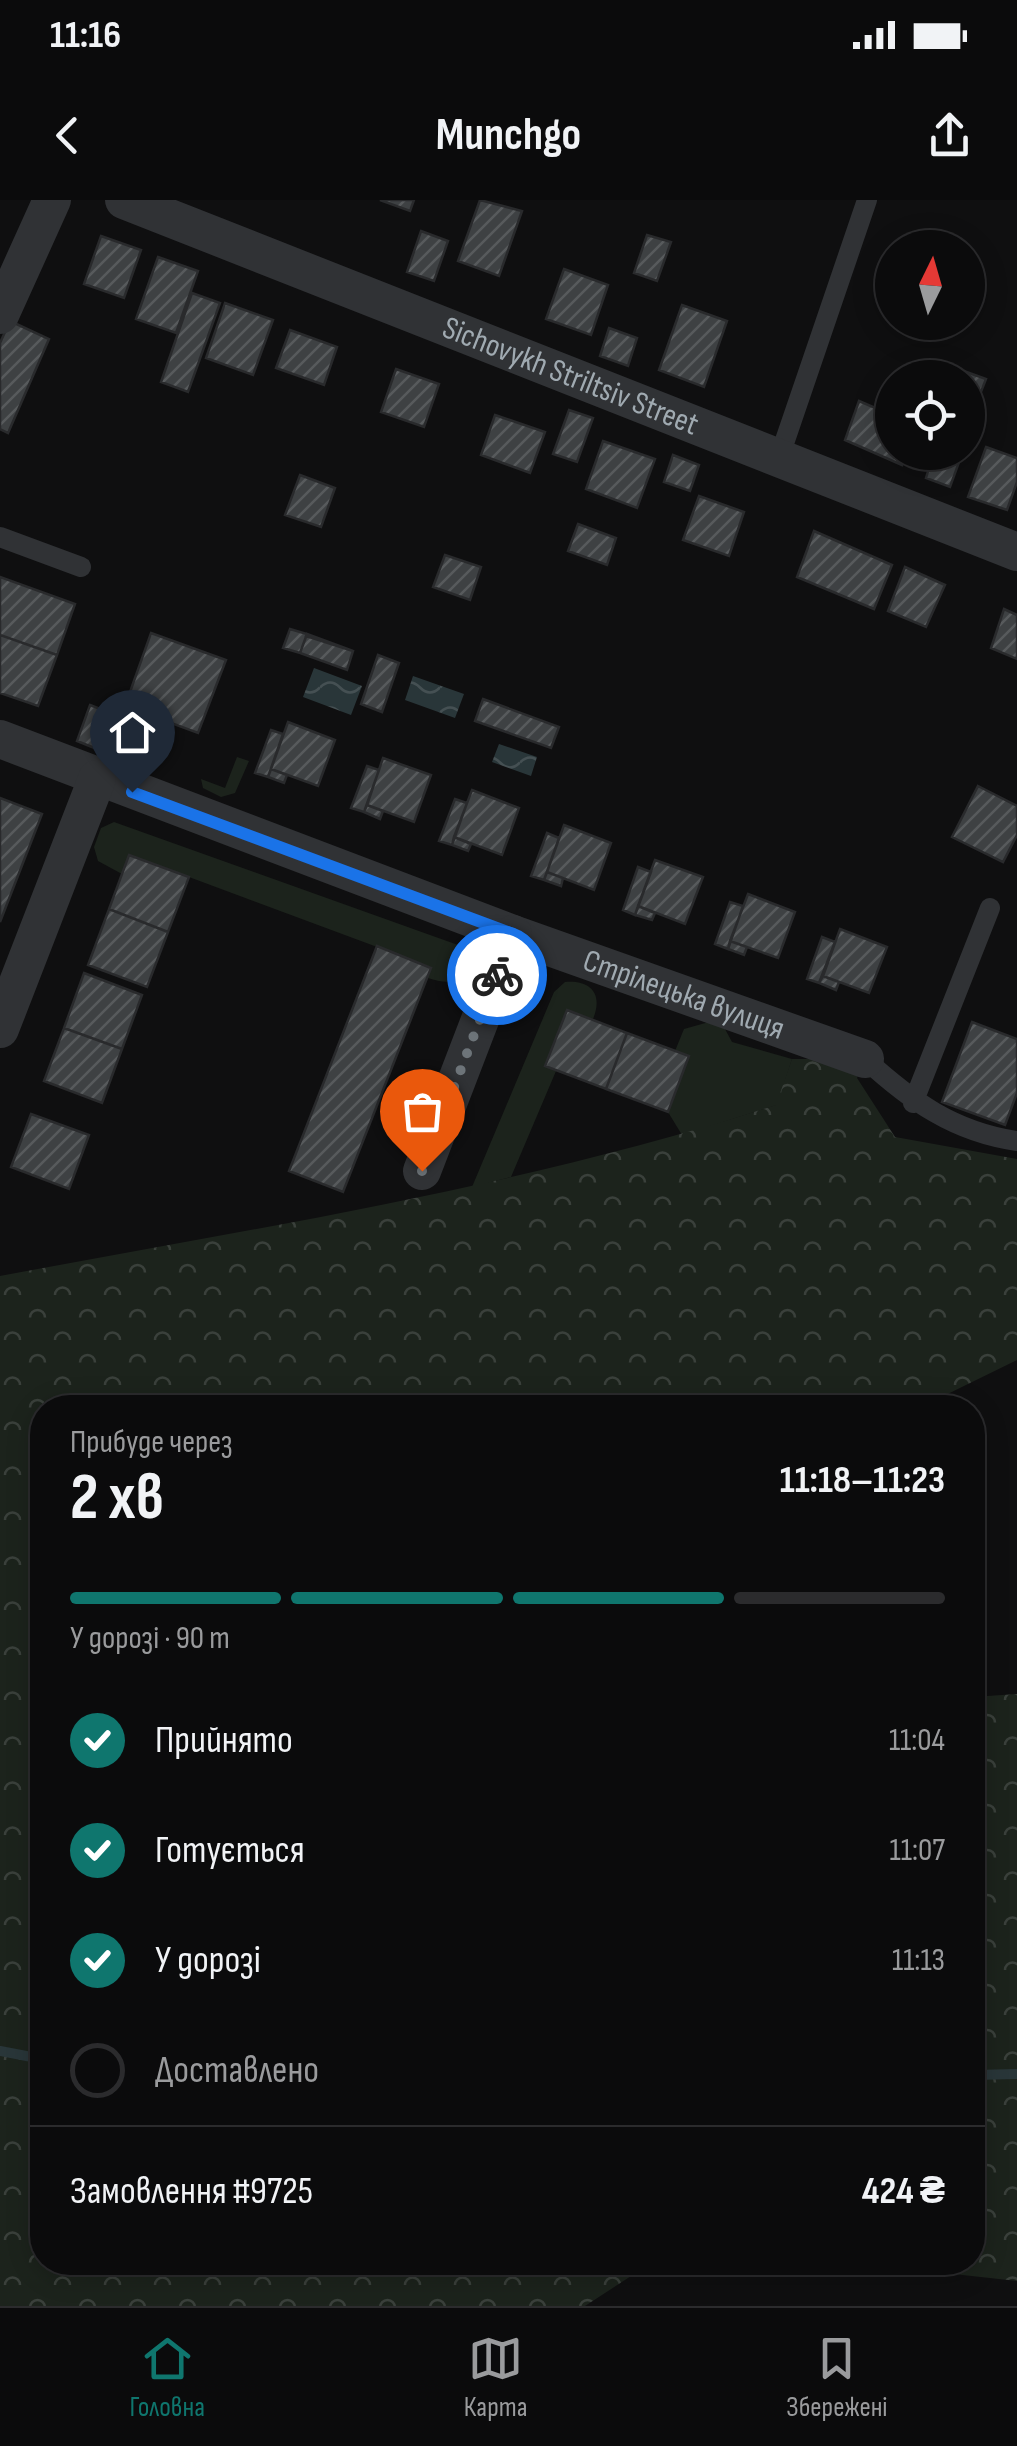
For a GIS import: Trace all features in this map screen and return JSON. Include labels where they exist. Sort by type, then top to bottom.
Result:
[{"type":"street","points":[[0,315],[52,200]]},
{"type":"street","name":"Sichovykh Striltsiv Street","points":[[124,200],[1017,552]]},
{"type":"street","name":"Стрілецька вулиця","points":[[0,739],[97,780],[513,934],[865,1059]]},
{"type":"street","points":[[0,1029],[97,780]]},
{"type":"street","points":[[422,1171],[513,934]]},
{"type":"lane","points":[[779,458],[867,200]]},
{"type":"lane","points":[[0,537],[81,567]]},
{"type":"lane","points":[[913,1103],[990,908]]},
{"type":"lane","points":[[865,1059],[913,1103],[979,1136],[1017,1141]]},
{"type":"green space","points":[[237,757],[249,761],[235,793],[221,797],[203,788],[201,779],[225,788]]},
{"type":"green space","points":[[114,822],[458,945],[468,954],[467,971],[451,982],[428,978],[431,967],[130,855],[122,874],[98,861],[94,847],[101,828]]},
{"type":"green space","points":[[565,982],[582,984],[593,991],[597,1003],[593,1019],[567,1010],[545,1066],[556,1071],[511,1177],[472,1187],[554,992]]},
{"type":"green space","points":[[709,1022],[725,1029],[732,1042],[792,1059],[777,1105],[682,1135],[668,1112],[689,1056],[675,1051],[684,1029]]},
{"type":"green space","points":[[792,1059],[865,1059],[857,1078],[895,1137],[1017,1159],[1017,1360],[946,1395],[30,1395],[30,2275],[633,2275],[585,2306],[0,2306],[0,1276],[489,1182],[681,1134],[776,1105]]},
{"type":"green space","points":[[1017,1694],[1017,2281],[963,2275],[985,2275],[985,1696]]},
{"type":"water","points":[[314,668],[362,686],[351,715],[303,697]]},
{"type":"water","points":[[413,676],[464,694],[455,718],[405,700]]},
{"type":"water","points":[[499,744],[537,757],[531,776],[492,762]]},
{"type":"building","points":[[380,200],[414,200],[410,211]]},
{"type":"building","points":[[480,200],[522,211],[499,276],[458,261]]},
{"type":"building","points":[[421,231],[448,241],[434,281],[407,272]]},
{"type":"building","points":[[647,235],[671,242],[657,281],[634,273]]},
{"type":"building","points":[[101,236],[141,250],[124,298],[84,284]]},
{"type":"building","points":[[158,257],[198,271],[176,333],[136,319]]},
{"type":"building","points":[[564,269],[608,285],[591,335],[546,319]]},
{"type":"building","points":[[192,293],[220,303],[188,392],[161,382]]},
{"type":"building","points":[[225,303],[273,320],[253,375],[206,358]]},
{"type":"building","points":[[682,305],[727,321],[704,387],[659,370]]},
{"type":"building","points":[[10,321],[49,339],[8,433],[0,429],[0,343]]},
{"type":"building","points":[[609,328],[637,338],[628,366],[600,356]]},
{"type":"building","points":[[290,330],[337,347],[324,385],[276,368]]},
{"type":"building","points":[[396,369],[439,384],[424,427],[381,412]]},
{"type":"building","points":[[859,401],[875,408],[875,453],[845,440]]},
{"type":"building","points":[[569,410],[593,418],[577,462],[553,454]]},
{"type":"building","points":[[495,415],[545,432],[530,473],[481,455]]},
{"type":"building","points":[[603,441],[655,459],[637,508],[586,489]]},
{"type":"building","points":[[985,450],[1017,458],[1017,482],[1007,510],[968,497],[978,470],[985,470]]},
{"type":"building","points":[[673,455],[699,465],[690,491],[664,482]]},
{"type":"building","points":[[928,470],[956,470],[950,487],[926,478]]},
{"type":"building","points":[[300,475],[335,488],[321,527],[285,515]]},
{"type":"building","points":[[699,496],[744,512],[729,556],[683,540]]},
{"type":"building","points":[[578,524],[616,538],[607,565],[568,551]]},
{"type":"building","points":[[814,531],[892,565],[874,609],[797,577]]},
{"type":"building","points":[[445,555],[481,567],[470,600],[433,587]]},
{"type":"building","points":[[905,567],[945,585],[926,627],[888,611]]},
{"type":"building","points":[[0,577],[75,604],[57,655],[0,635]]},
{"type":"building","points":[[1004,609],[1017,615],[1017,659],[991,648]]},
{"type":"building","points":[[290,629],[307,634],[300,653],[283,648]]},
{"type":"building","points":[[151,633],[226,660],[198,733],[125,706]]},
{"type":"building","points":[[307,634],[353,651],[347,670],[300,653]]},
{"type":"building","points":[[0,635],[57,655],[38,706],[0,693]]},
{"type":"building","points":[[378,655],[399,663],[382,712],[361,704]]},
{"type":"building","points":[[483,699],[559,727],[551,748],[475,721]]},
{"type":"building","points":[[90,705],[116,715],[102,751],[77,741]]},
{"type":"building","points":[[288,722],[335,740],[318,786],[271,769]]},
{"type":"building","points":[[271,730],[283,734],[268,777],[255,773]]},
{"type":"building","points":[[383,758],[431,775],[414,822],[367,805]]},
{"type":"building","points":[[367,766],[379,770],[364,812],[351,808]]},
{"type":"building","points":[[271,769],[287,775],[284,783],[268,777]]},
{"type":"building","points":[[978,786],[1017,806],[1017,835],[1003,862],[952,837]]},
{"type":"building","points":[[472,790],[519,808],[502,855],[454,837]]},
{"type":"building","points":[[0,798],[42,814],[0,922]]},
{"type":"building","points":[[455,799],[467,803],[452,845],[439,841]]},
{"type":"building","points":[[367,805],[383,811],[380,819],[364,812]]},
{"type":"building","points":[[564,825],[611,843],[594,890],[547,872]]},
{"type":"building","points":[[547,833],[559,838],[544,880],[531,876]]},
{"type":"building","points":[[454,837],[471,844],[468,851],[452,845]]},
{"type":"building","points":[[129,855],[189,877],[168,932],[109,909]]},
{"type":"building","points":[[655,860],[703,877],[685,924],[638,906]]},
{"type":"building","points":[[638,867],[651,872],[635,915],[623,910]]},
{"type":"building","points":[[547,872],[563,878],[561,886],[544,880]]},
{"type":"building","points":[[748,894],[795,912],[778,958],[730,941]]},
{"type":"building","points":[[730,902],[743,906],[728,949],[715,944]]},
{"type":"building","points":[[638,906],[655,913],[652,920],[635,915]]},
{"type":"building","points":[[109,909],[168,932],[147,987],[88,965]]},
{"type":"building","points":[[840,929],[887,947],[869,993],[823,976]]},
{"type":"building","points":[[822,937],[835,942],[819,983],[807,979]]},
{"type":"building","points":[[730,941],[747,947],[744,955],[728,949]]},
{"type":"building","points":[[377,946],[431,968],[343,1192],[289,1171]]},
{"type":"building","points":[[84,973],[142,995],[122,1049],[64,1028]]},
{"type":"building","points":[[823,976],[839,982],[836,990],[819,983]]},
{"type":"building","points":[[567,1010],[627,1033],[606,1089],[545,1066]]},
{"type":"building","points":[[972,1022],[1017,1039],[1017,1093],[1005,1125],[942,1102]]},
{"type":"building","points":[[64,1028],[122,1049],[102,1103],[44,1081]]},
{"type":"building","points":[[627,1033],[689,1056],[668,1112],[606,1089]]},
{"type":"building","points":[[31,1114],[89,1135],[69,1189],[11,1167]]},
{"type":"waterway","points":[[0,2051],[30,2057]]},
{"type":"waterway","points":[[985,2075],[1017,2074]]},
{"type":"way so far","points":[[422,1171],[497,975]]},
{"type":"route","points":[[132,792],[513,934],[497,975]]}]
